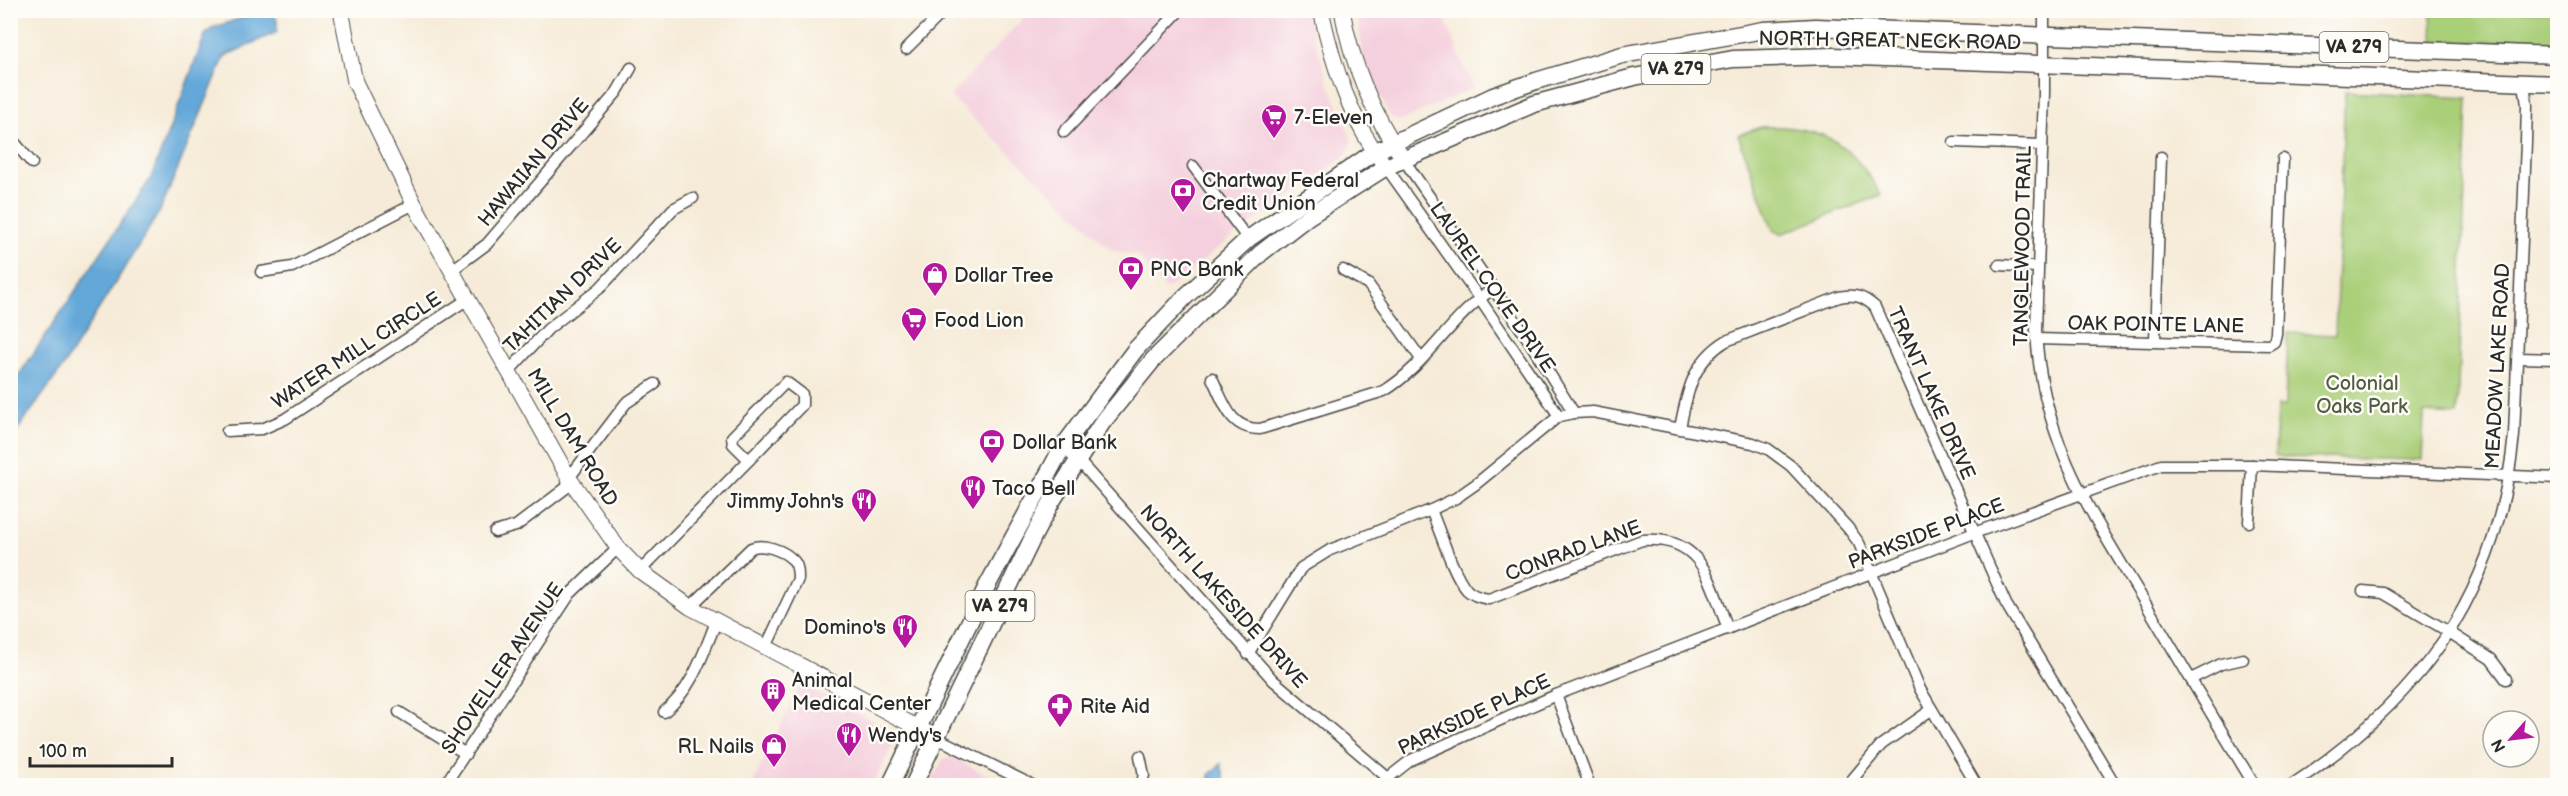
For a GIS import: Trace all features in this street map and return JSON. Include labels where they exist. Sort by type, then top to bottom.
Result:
[{"type":"main road","name":"NORTH GREAT NECK ROAD","points":[[890,786],[987,586],[1062,448],[1135,350],[1185,297],[1248,239],[1374,152],[1493,96],[1622,56],[1764,30],[1815,27],[2558,55]]},
{"type":"main road","name":"NORTH GREAT NECK ROAD","points":[[913,786],[1034,535],[1078,459],[1102,423],[1153,360],[1254,261],[1309,216],[1386,167],[1534,104],[1635,77],[1733,59],[1833,56],[2558,84]]},
{"type":"street","name":"MILL DAM ROAD","points":[[341,10],[355,82],[414,204],[569,478],[618,548],[640,571],[690,608],[935,737]]},
{"type":"street","points":[[906,49],[938,17],[940,10]]},
{"type":"street","points":[[1064,132],[1180,10]]},
{"type":"street","points":[[1321,10],[1337,76],[1374,152],[1386,167]]},
{"type":"street","points":[[1342,10],[1345,28],[1362,79],[1392,143],[1404,160]]},
{"type":"street","name":"TANGLEWOOD TRAIL","points":[[2044,10],[2036,339],[2044,395],[2051,424],[2079,493],[2255,786]]},
{"type":"street","name":"HAWAIIAN DRIVE","points":[[452,270],[487,244],[617,92],[631,68]]},
{"type":"street","name":"MEADOW LAKE ROAD","points":[[2289,786],[2345,747],[2387,710],[2434,657],[2449,632],[2488,551],[2504,503],[2514,435],[2526,142],[2527,105],[2524,83]]},
{"type":"street","points":[[10,137],[32,163]]},
{"type":"street","points":[[1954,142],[2042,145]]},
{"type":"street","points":[[2155,341],[2161,157]]},
{"type":"street","name":"OAK POINTE LANE","points":[[2036,339],[2269,345],[2274,342],[2283,159]]},
{"type":"street","name":"LAUREL COVE DRIVE","points":[[1404,160],[1574,412]]},
{"type":"street","points":[[1193,166],[1248,239]]},
{"type":"street","name":"LAUREL COVE DRIVE","points":[[1386,167],[1559,416]]},
{"type":"street","name":"TAHITIAN DRIVE","points":[[509,372],[548,328],[600,288],[673,209],[693,198]]},
{"type":"street","points":[[261,272],[292,267],[414,204]]},
{"type":"street","points":[[1999,265],[2037,267]]},
{"type":"street","points":[[1343,270],[1368,284],[1421,359]]},
{"type":"street","points":[[1212,378],[1232,418],[1239,425],[1248,429],[1260,429],[1383,390],[1395,384],[1479,298],[1493,289]]},
{"type":"street","name":"TRANT LAKE DRIVE","points":[[1680,428],[1687,394],[1699,365],[1716,347],[1839,297],[1851,294],[1868,300],[1875,307],[2006,603],[2116,786]]},
{"type":"street","name":"WATER MILL CIRCLE","points":[[227,431],[262,429],[285,419],[468,299]]},
{"type":"street","points":[[2518,358],[2558,359]]},
{"type":"street","points":[[640,571],[749,460],[802,405],[801,394],[789,382],[783,383],[732,437],[733,444],[749,460]]},
{"type":"street","points":[[495,532],[516,526],[566,488],[569,478],[626,403],[655,384]]},
{"type":"street","points":[[1248,654],[1301,568],[1330,550],[1431,510],[1476,484],[1559,416],[1574,412],[1593,412],[1753,443],[1779,456],[1814,489],[1859,543],[1915,679],[1977,786]]},
{"type":"street","name":"NORTH LAKESIDE DRIVE","points":[[1062,448],[1078,459],[1248,654],[1295,701],[1390,782]]},
{"type":"street","name":"PARKSIDE PLACE","points":[[1390,782],[1411,760],[1556,695],[2079,493],[2161,465],[2252,465],[2558,478]]},
{"type":"street","points":[[2249,522],[2252,465]]},
{"type":"street","name":"CONRAD LANE","points":[[1431,510],[1461,579],[1468,591],[1479,598],[1489,599],[1642,540],[1658,539],[1673,541],[1688,549],[1698,558],[1728,629]]},
{"type":"street","points":[[690,608],[751,548],[758,545],[767,546],[793,560],[798,568],[798,579],[766,647]]},
{"type":"street","name":"SHOVELLER AVENUE","points":[[444,786],[570,594],[618,548]]},
{"type":"street","points":[[2363,591],[2383,592],[2449,632],[2491,659],[2506,679]]},
{"type":"street","points":[[664,712],[681,696],[690,681],[716,622]]},
{"type":"street","points":[[2191,679],[2221,664],[2243,659]]},
{"type":"street","points":[[1556,695],[1590,786]]},
{"type":"street","points":[[1847,786],[1881,745],[1931,710]]},
{"type":"street","points":[[399,712],[466,754]]},
{"type":"street","points":[[935,737],[1034,786]]},
{"type":"street","points":[[1140,756],[1144,775],[1141,786]]},
{"type":"shaded area","points":[[1030,11],[1309,11],[1311,28],[1329,85],[1352,140],[1350,150],[1342,159],[1229,239],[1166,290],[1137,255],[1113,251],[950,96]]},
{"type":"shaded area","points":[[1357,11],[1441,11],[1473,88],[1401,121],[1395,120],[1389,115],[1363,56]]},
{"type":"shaded area","points":[[801,683],[898,734],[873,785],[752,785]]},
{"type":"shaded area","points":[[953,757],[1004,785],[930,785],[943,759]]},
{"type":"green space","points":[[2430,11],[2557,11],[2557,44],[2434,41]]},
{"type":"green space","name":"Colonial Oaks Park","points":[[2345,91],[2468,98],[2457,415],[2424,413],[2422,460],[2275,457],[2277,406],[2285,406],[2288,333],[2335,335]]},
{"type":"green space","points":[[1761,127],[1802,129],[1833,140],[1858,162],[1881,195],[1781,234],[1773,230],[1738,135]]},
{"type":"water","points":[[262,11],[270,11],[277,19],[277,32],[225,56],[160,211],[62,368],[11,439],[11,387],[151,178],[205,35],[212,28]]},
{"type":"water","points":[[1221,764],[1226,785],[1208,785],[1209,775]]},
{"type":"place","name":"7-Eleven","points":[[1274,140]]},
{"type":"place","name":"Chartway Federal Credit Union","points":[[1183,214]]},
{"type":"place","name":"PNC Bank","points":[[1131,292]]},
{"type":"place","name":"Dollar Tree","points":[[935,298]]},
{"type":"place","name":"Food Lion","points":[[914,343]]},
{"type":"place","name":"Dollar Bank","points":[[992,465]]},
{"type":"place","name":"Taco Bell","points":[[973,511]]},
{"type":"place","name":"Jimmy John's","points":[[864,524]]},
{"type":"place","name":"Domino's","points":[[905,650]]},
{"type":"place","name":"Animal Medical Center","points":[[773,714]]},
{"type":"place","name":"Rite Aid","points":[[1060,729]]},
{"type":"place","name":"Wendy's","points":[[849,758]]},
{"type":"place","name":"RL Nails","points":[[774,769]]}]
